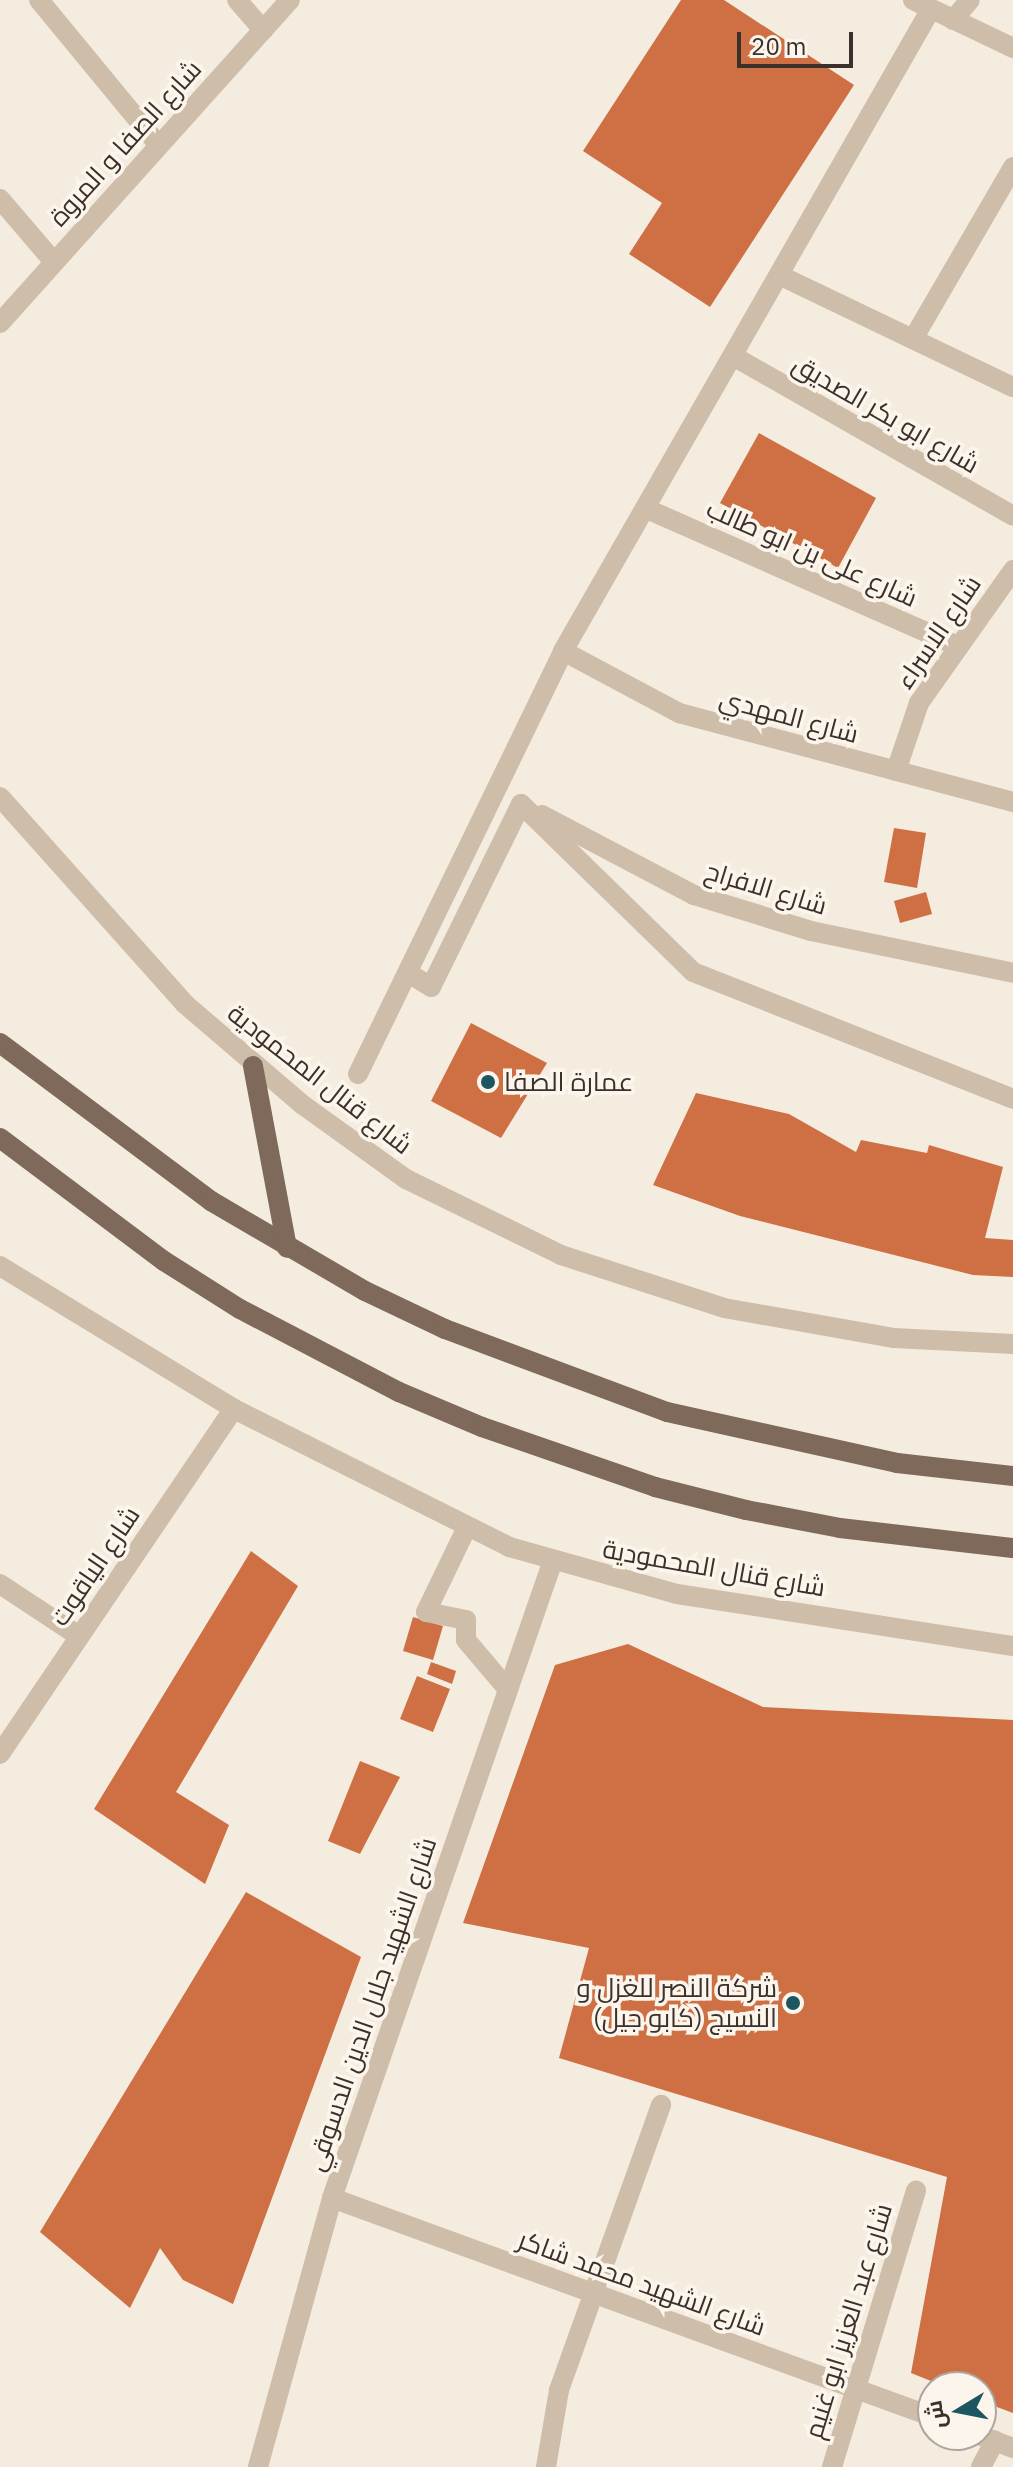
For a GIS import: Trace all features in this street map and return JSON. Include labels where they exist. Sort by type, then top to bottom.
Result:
[{"type":"main road","points":[[0,1043],[138,1151],[287,1248],[445,1329],[667,1412],[868,1457],[1013,1476]]},
{"type":"main road","points":[[253,1066],[287,1248]]},
{"type":"main road","points":[[0,1138],[138,1243],[240,1309],[399,1392],[482,1427],[640,1482],[746,1510],[840,1528],[1013,1548]]},
{"type":"street","points":[[39,0],[157,143]]},
{"type":"street","points":[[237,0],[263,30]]},
{"type":"street","name":"شارع الصفا و المروة","points":[[0,323],[157,143],[290,0]]},
{"type":"street","points":[[953,20],[970,0]]},
{"type":"street","points":[[358,1074],[563,651],[779,275],[922,4],[1013,48]]},
{"type":"street","points":[[913,339],[1013,167]]},
{"type":"street","points":[[0,199],[54,262]]},
{"type":"street","points":[[779,275],[1013,387]]},
{"type":"street","name":"شارع ابو بكر الصديق","points":[[733,356],[1013,516]]},
{"type":"street","name":"شارع على بن ابو طالب","points":[[647,509],[955,645]]},
{"type":"street","name":"شارع الاسراء","points":[[896,771],[919,703],[955,645],[1013,570]]},
{"type":"street","name":"شارع المهدي","points":[[563,651],[679,713],[1013,802]]},
{"type":"street","name":"شارع قنال المحمودية","points":[[0,797],[120,938],[253,1066],[406,1179],[561,1255],[710,1304],[809,1326],[1013,1344]]},
{"type":"street","points":[[408,973],[431,987],[521,804],[693,972],[939,1074],[1013,1099]]},
{"type":"street","name":"شارع الافراح","points":[[521,804],[694,895],[811,931],[1013,973]]},
{"type":"street","name":"شارع قنال المحمودية","points":[[0,1266],[234,1409],[466,1529],[552,1563],[677,1594],[1013,1646]]},
{"type":"street","name":"شارع الياقوت","points":[[0,1754],[234,1409]]},
{"type":"street","points":[[466,1529],[426,1612],[466,1620],[466,1640],[505,1686]]},
{"type":"street","name":"شارع الشهيد جلال الدين الدسوقي","points":[[258,2467],[332,2198],[505,1686],[552,1563]]},
{"type":"street","points":[[0,1584],[79,1636]]},
{"type":"street","points":[[546,2467],[559,2390],[661,2105]]},
{"type":"street","name":"شارع عبد العزيز ابو غنيم","points":[[832,2467],[916,2190]]},
{"type":"street","name":"شارع الشهيد محمد شاكر","points":[[332,2198],[917,2411]]},
{"type":"building","points":[[681,0],[724,0],[854,85],[710,307],[629,254],[662,203],[583,151]]},
{"type":"building","points":[[759,433],[876,498],[838,568],[720,503]]},
{"type":"building","points":[[894,828],[926,833],[917,888],[884,882]]},
{"type":"building","points":[[926,892],[932,914],[900,923],[894,901]]},
{"type":"building","name":"عمارة الصفا","points":[[471,1023],[547,1063],[501,1138],[431,1101]]},
{"type":"building","points":[[696,1093],[789,1114],[856,1152],[861,1140],[927,1153],[929,1145],[1003,1167],[985,1238],[1013,1240],[1013,1277],[973,1275],[740,1216],[653,1185]]},
{"type":"building","points":[[251,1551],[298,1586],[176,1792],[229,1825],[205,1884],[94,1809]]},
{"type":"building","points":[[413,1617],[443,1626],[433,1660],[403,1651]]},
{"type":"building","name":"شركة النصر للغزل و النسيج (كابو جيل)","points":[[628,1644],[763,1707],[1013,1720],[1013,2413],[997,2407],[997,2371],[917,2371],[917,2375],[911,2373],[947,2177],[559,2058],[589,1948],[463,1923],[555,1665]]},
{"type":"building","points":[[431,1662],[456,1671],[452,1684],[427,1674]]},
{"type":"building","points":[[417,1676],[450,1689],[433,1732],[400,1719]]},
{"type":"building","points":[[360,1761],[400,1777],[360,1854],[328,1841]]},
{"type":"building","points":[[246,1892],[361,1957],[233,2304],[183,2280],[160,2248],[130,2308],[40,2232]]},
{"type":"place","name":"عمارة الصفا","points":[[488,1082]]},
{"type":"place","name":"شركة النصر للغزل و النسيج (كابو جيل)","points":[[793,2003]]}]
